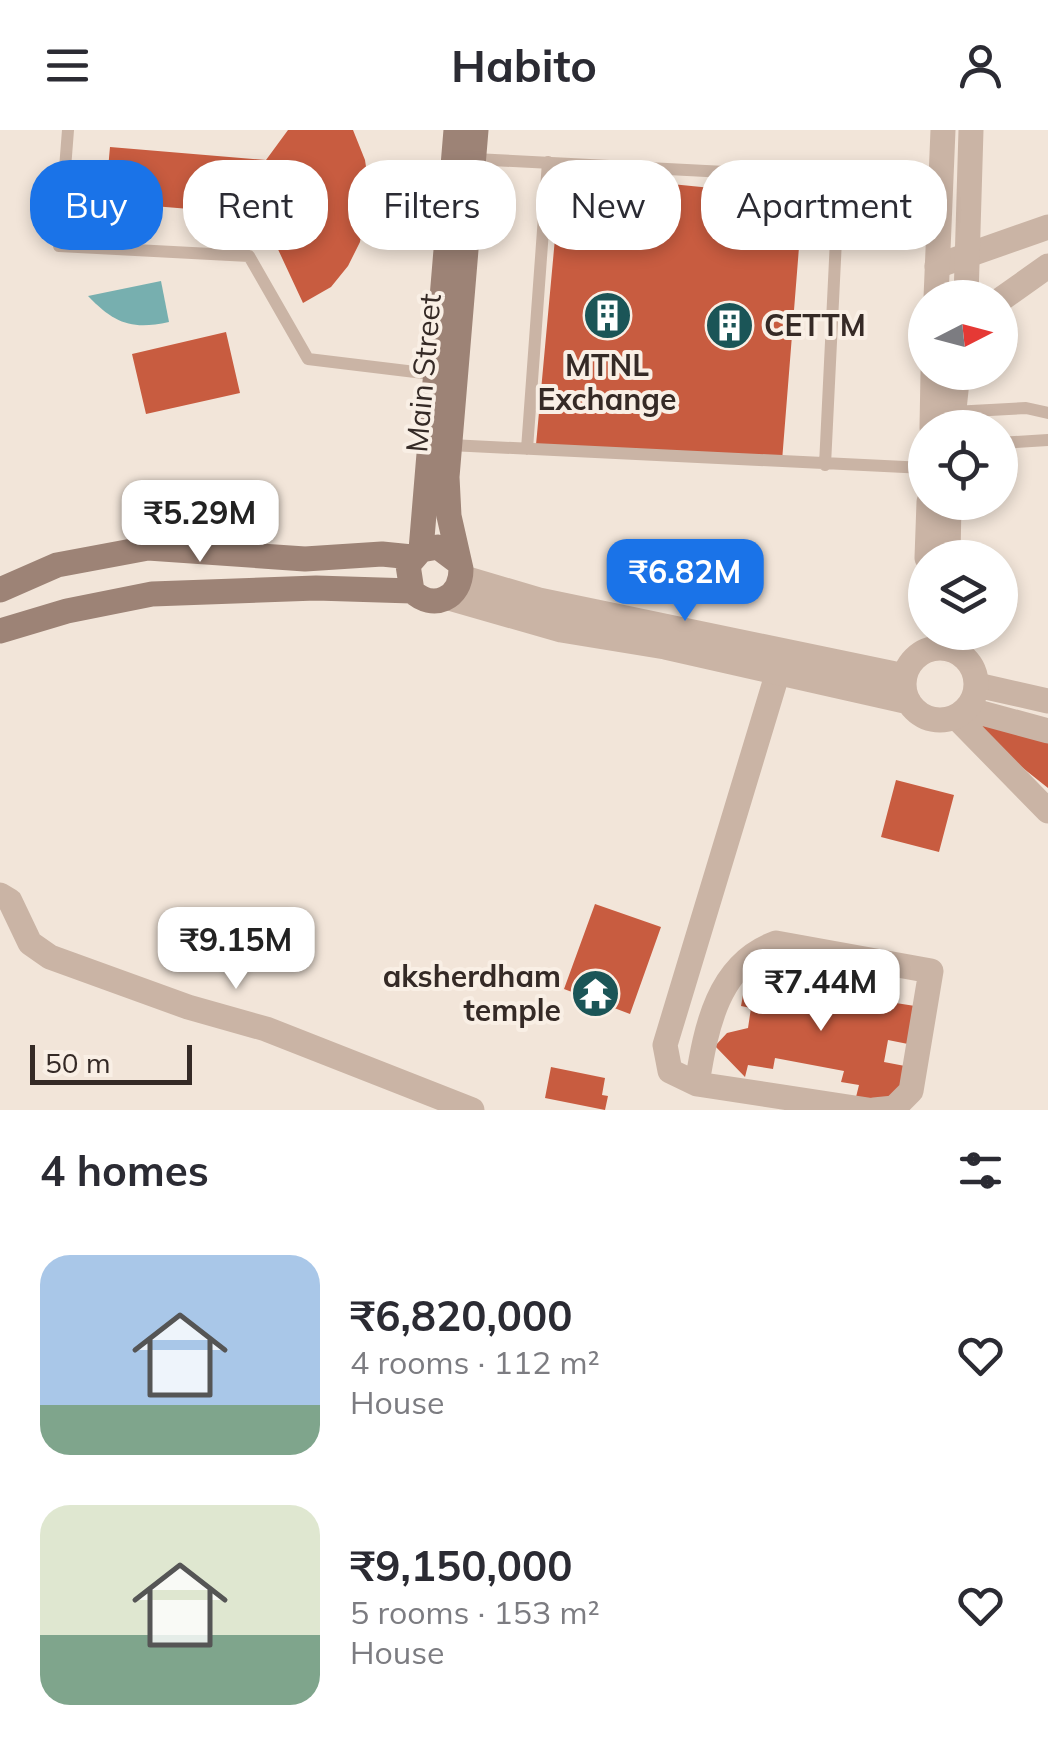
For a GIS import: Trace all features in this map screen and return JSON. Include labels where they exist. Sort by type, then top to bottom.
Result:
[{"type":"main road","name":"Main Street","points":[[456,130],[446,376],[449,516],[456,579]]},
{"type":"main road","name":"Main Street","points":[[416,554],[446,376],[476,130]]},
{"type":"main road","points":[[0,590],[57,566],[148,548],[305,558],[446,550],[456,579],[425,601],[412,591],[406,574],[416,554]]},
{"type":"main road","points":[[0,632],[67,611],[152,594],[316,588],[412,591]]},
{"type":"street","points":[[941,160],[943,130]]},
{"type":"street","points":[[966,280],[971,130]]},
{"type":"street","points":[[937,266],[1048,227]]},
{"type":"street","points":[[937,280],[938,250]]},
{"type":"street","points":[[1018,287],[1048,266]]},
{"type":"street","points":[[456,579],[780,662],[909,702],[929,718],[961,713],[1048,731]]},
{"type":"street","points":[[909,702],[905,676],[910,663],[925,650]]},
{"type":"street","points":[[951,650],[968,660],[977,685],[961,713]]},
{"type":"street","points":[[780,662],[905,676]]},
{"type":"street","points":[[697,1084],[705,1033],[732,970],[752,952],[776,942],[931,970],[911,1091],[894,1108],[870,1110],[697,1084],[670,1070],[665,1045],[780,662]]},
{"type":"street","points":[[977,685],[1048,701]]},
{"type":"street","points":[[961,713],[1048,811]]},
{"type":"street","points":[[0,895],[10,902],[30,943],[50,956],[188,1007],[266,1029],[472,1110]]},
{"type":"lane","points":[[68,130],[59,246],[249,256],[308,359],[446,376]]},
{"type":"lane","points":[[474,159],[536,162]]},
{"type":"lane","points":[[947,178],[970,176]]},
{"type":"lane","points":[[528,449],[542,250]]},
{"type":"lane","points":[[825,465],[835,250]]},
{"type":"lane","points":[[1014,410],[1026,408],[1048,413]]},
{"type":"lane","points":[[1018,442],[1048,440]]},
{"type":"lane","points":[[450,445],[908,467]]},
{"type":"water","points":[[161,281],[169,322],[134,325],[116,319],[88,296]]},
{"type":"building","points":[[288,130],[353,130],[365,160],[348,160],[348,250],[356,250],[331,287],[303,303],[278,250],[328,250],[328,160],[266,160]]},
{"type":"building","points":[[110,147],[266,160],[183,160],[183,208],[163,207],[163,160],[109,160]]},
{"type":"building","points":[[681,185],[701,187],[701,250],[799,250],[782,461],[536,445],[554,250],[681,250]]},
{"type":"building","points":[[226,332],[240,393],[146,414],[132,354]]},
{"type":"building","points":[[963,720],[1048,732],[1048,788]]},
{"type":"building","points":[[896,780],[954,795],[939,852],[881,837]]},
{"type":"building","points":[[595,904],[661,927],[630,1014],[564,989]]},
{"type":"building","points":[[748,968],[783,975],[781,985],[915,1006],[908,1044],[888,1040],[884,1062],[905,1066],[901,1097],[875,1105],[856,1097],[859,1085],[841,1082],[844,1071],[775,1058],[773,1069],[748,1065],[745,1077],[715,1046],[727,1033],[748,1028],[751,1008],[741,1006]]},
{"type":"building","points":[[551,1067],[605,1078],[605,1110],[545,1098]]},
{"type":"place","name":"MTNL Exchange","points":[[607,316]]},
{"type":"place","name":"CETTM","points":[[729,325]]},
{"type":"place","name":"aksherdham temple","points":[[596,993]]}]
